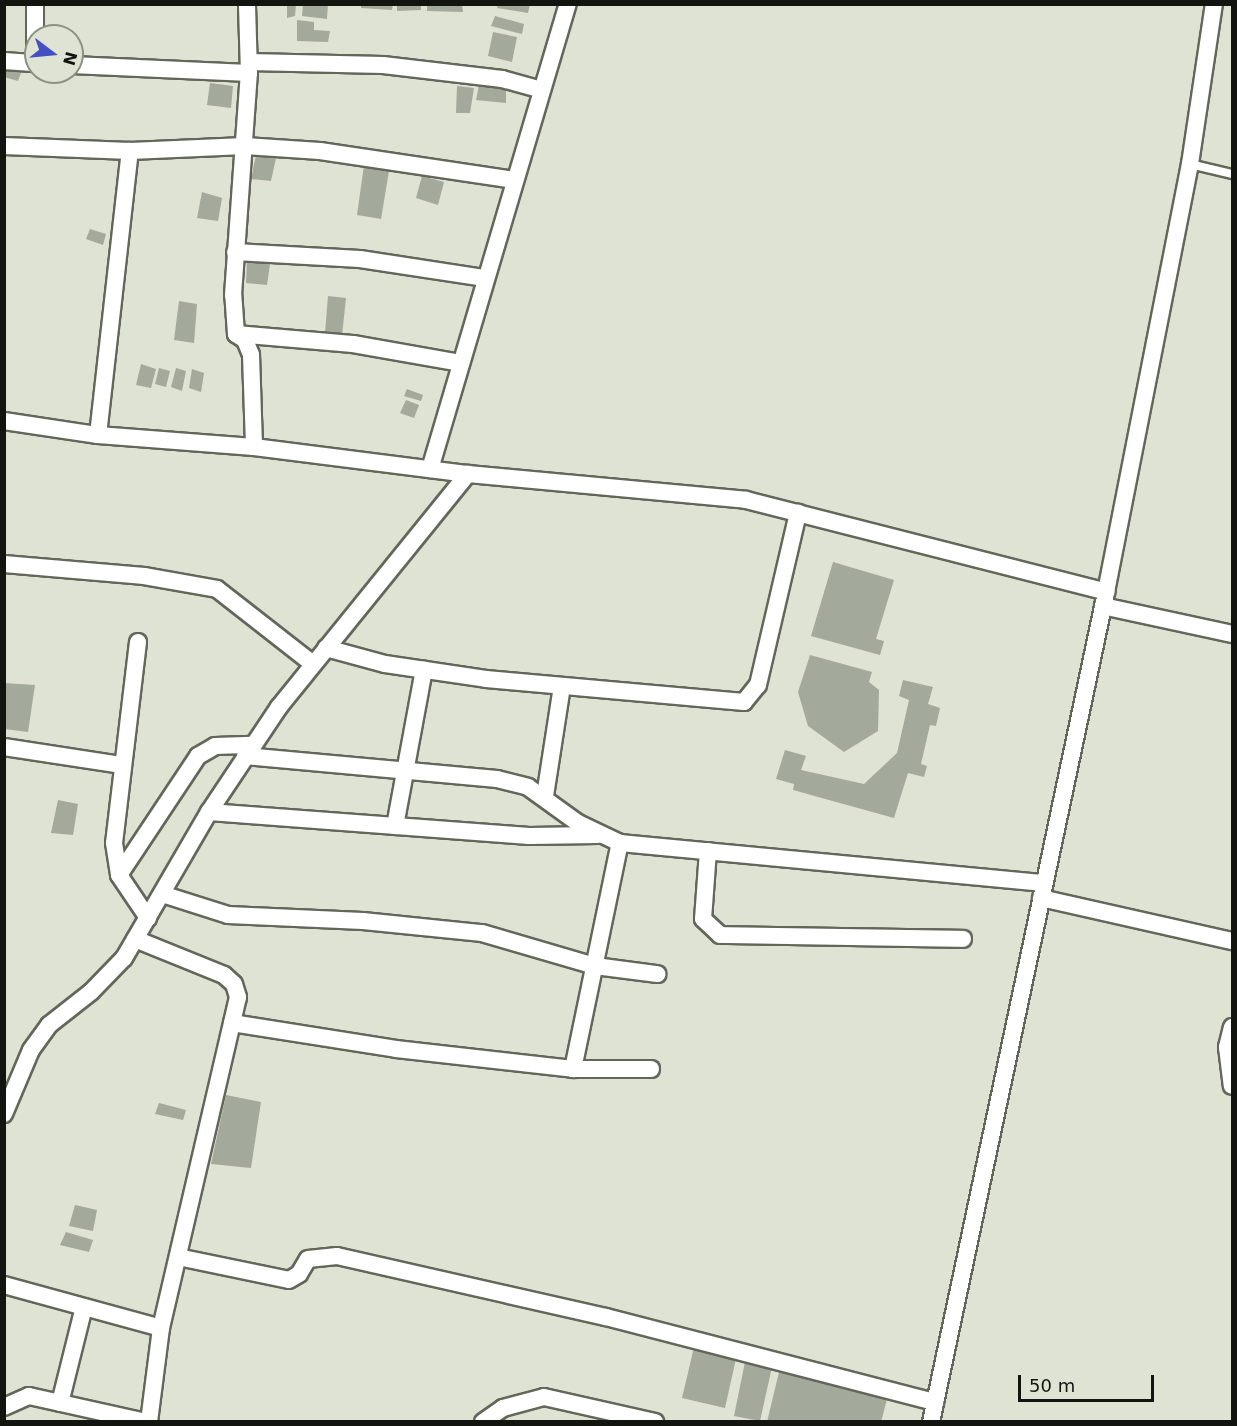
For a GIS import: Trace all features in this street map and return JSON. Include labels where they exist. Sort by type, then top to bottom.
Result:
[{"type":"street","points":[[35,4],[35,24]]},
{"type":"street","points":[[236,334],[236,252],[249,67],[247,4]]},
{"type":"street","points":[[430,468],[484,278],[568,4]]},
{"type":"street","points":[[931,1422],[1104,599],[1190,164],[1214,4]]},
{"type":"street","points":[[4,60],[24,62]]},
{"type":"street","points":[[84,65],[393,66],[502,79],[542,90]]},
{"type":"street","points":[[4,147],[130,151],[245,146],[356,154],[514,180]]},
{"type":"street","points":[[98,435],[130,151]]},
{"type":"street","points":[[236,252],[360,259],[484,278]]},
{"type":"street","points":[[236,334],[353,344],[461,363]]},
{"type":"street","points":[[236,334],[245,340],[251,355],[254,447]]},
{"type":"street","points":[[4,421],[98,435],[254,447],[468,474],[746,500],[1233,634]]},
{"type":"street","points":[[4,1114],[31,1050],[49,1024],[100,984],[135,939],[209,812],[249,751],[313,664],[468,474]]},
{"type":"street","points":[[326,648],[424,670],[562,686],[744,702],[754,695],[798,513]]},
{"type":"street","points":[[4,564],[144,576],[217,589],[313,664]]},
{"type":"street","points":[[138,642],[114,815],[119,875],[148,918]]},
{"type":"street","points":[[395,826],[424,670]]},
{"type":"street","points":[[545,796],[562,686]]},
{"type":"street","points":[[119,875],[198,756],[214,746],[404,771],[497,779],[545,796],[599,835],[620,843],[1043,890],[1233,941]]},
{"type":"street","points":[[4,747],[122,765]]},
{"type":"street","points":[[209,812],[529,836],[599,835]]},
{"type":"street","points":[[573,1069],[620,843]]},
{"type":"street","points":[[708,851],[703,919],[720,935],[963,939]]},
{"type":"street","points":[[162,894],[228,915],[363,921],[510,938],[595,966],[657,974]]},
{"type":"street","points":[[4,1407],[30,1396],[148,1422],[161,1328],[238,997],[234,984],[224,975],[135,939]]},
{"type":"street","points":[[232,1023],[396,1049],[573,1069],[651,1068]]},
{"type":"street","points":[[1233,1027],[1227,1047],[1233,1086]]},
{"type":"street","points":[[178,1257],[289,1280],[299,1274],[308,1259],[337,1256],[671,1333],[935,1402]]},
{"type":"street","points":[[4,1285],[161,1328]]},
{"type":"street","points":[[60,1402],[84,1307]]},
{"type":"street","points":[[483,1422],[503,1408],[544,1398],[655,1422]]},
{"type":"lane","points":[[1190,164],[1233,174]]},
{"type":"building","points":[[287,4],[296,4],[295,16],[287,18]]},
{"type":"building","points":[[303,4],[328,4],[327,19],[302,16]]},
{"type":"building","points":[[361,4],[393,4],[392,10],[361,8]]},
{"type":"building","points":[[397,4],[421,4],[421,10],[397,11]]},
{"type":"building","points":[[427,4],[462,4],[463,12],[427,11]]},
{"type":"building","points":[[498,4],[530,4],[528,13],[497,8]]},
{"type":"building","points":[[495,16],[524,24],[522,34],[491,26]]},
{"type":"building","points":[[297,20],[314,22],[314,30],[330,31],[328,42],[297,41]]},
{"type":"building","points":[[493,32],[517,37],[512,62],[488,56]]},
{"type":"building","points":[[4,64],[22,70],[18,81],[4,77]]},
{"type":"building","points":[[210,83],[233,86],[231,108],[207,105]]},
{"type":"building","points":[[479,85],[506,90],[506,103],[476,100]]},
{"type":"building","points":[[457,86],[474,88],[470,113],[456,113]]},
{"type":"building","points":[[256,155],[276,158],[271,181],[251,179]]},
{"type":"building","points":[[364,165],[389,171],[381,219],[357,215]]},
{"type":"building","points":[[422,176],[444,182],[438,205],[416,198]]},
{"type":"building","points":[[202,192],[222,198],[218,221],[197,218]]},
{"type":"building","points":[[90,229],[106,234],[103,245],[86,239]]},
{"type":"building","points":[[247,260],[270,264],[267,285],[246,283]]},
{"type":"building","points":[[328,296],[346,298],[342,336],[325,333]]},
{"type":"building","points":[[179,301],[197,304],[194,343],[174,340]]},
{"type":"building","points":[[141,364],[156,369],[151,388],[136,385]]},
{"type":"building","points":[[159,368],[170,371],[166,387],[155,384]]},
{"type":"building","points":[[176,368],[186,371],[182,391],[171,387]]},
{"type":"building","points":[[192,369],[204,373],[201,392],[189,388]]},
{"type":"building","points":[[407,389],[423,395],[421,401],[404,396]]},
{"type":"building","points":[[406,400],[419,405],[414,418],[400,413]]},
{"type":"building","points":[[833,562],[894,580],[876,639],[884,641],[880,655],[811,636]]},
{"type":"building","points":[[810,655],[872,672],[869,682],[879,690],[878,731],[844,752],[808,726],[798,692]]},
{"type":"building","points":[[903,680],[933,687],[928,704],[940,708],[936,726],[930,725],[921,764],[927,766],[924,777],[908,773],[894,818],[793,790],[794,784],[776,779],[785,750],[806,756],[801,770],[864,784],[897,753],[909,700],[899,696]]},
{"type":"building","points":[[4,683],[35,685],[28,732],[4,729]]},
{"type":"building","points":[[58,800],[78,804],[73,835],[51,833]]},
{"type":"building","points":[[226,1095],[261,1102],[251,1168],[211,1164]]},
{"type":"building","points":[[159,1103],[186,1110],[183,1120],[155,1114]]},
{"type":"building","points":[[75,1205],[97,1210],[93,1231],[69,1226]]},
{"type":"building","points":[[66,1232],[93,1240],[89,1252],[60,1245]]},
{"type":"building","points":[[695,1343],[737,1354],[725,1408],[682,1398]]},
{"type":"building","points":[[745,1362],[772,1367],[760,1421],[734,1416]]},
{"type":"building","points":[[779,1372],[887,1399],[881,1422],[767,1422]]}]
